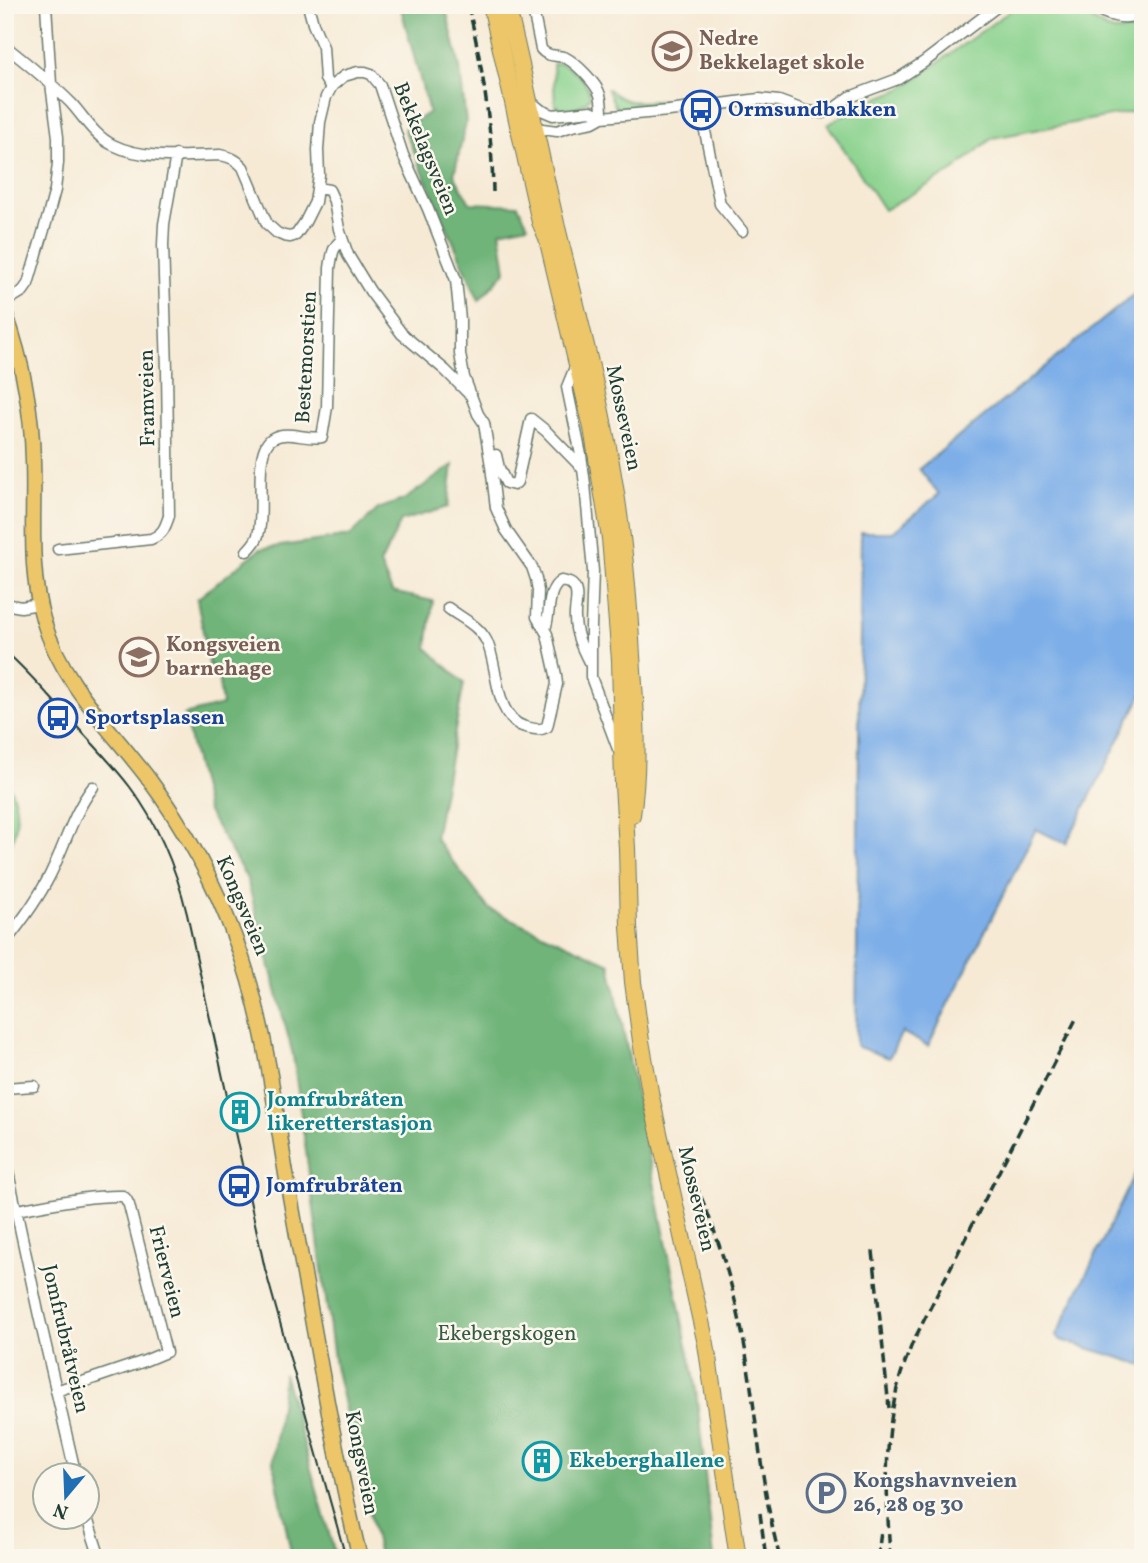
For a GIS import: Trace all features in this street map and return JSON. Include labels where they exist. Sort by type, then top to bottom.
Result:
[{"type":"highway","name":"Mosseveien","points":[[491,5],[540,222],[547,238],[592,428],[610,538],[619,636],[631,963],[640,1041],[706,1344],[737,1558]]},
{"type":"highway","name":"Mosseveien","points":[[507,5],[604,426],[624,548],[637,734],[635,790],[627,848]]},
{"type":"highway","points":[[506,77],[530,124],[535,128]]},
{"type":"highway","points":[[547,238],[545,213],[550,195]]},
{"type":"main road","name":"Kongsveien","points":[[5,312],[23,372],[32,429],[34,578],[52,646],[71,681],[161,796],[190,841],[214,888],[241,955],[254,1000],[264,1041],[317,1348],[360,1558]]},
{"type":"street","points":[[5,302],[23,291],[28,284],[55,190],[58,137],[51,84],[46,5]]},
{"type":"street","points":[[5,46],[51,84],[101,138],[113,145],[138,153],[220,155],[237,160],[243,167],[267,224],[277,233],[290,237],[296,234],[305,222],[315,202],[320,122],[326,97],[332,86],[325,79],[323,47],[311,20],[308,5]]},
{"type":"street","points":[[532,5],[541,49],[545,54],[571,61],[595,85],[600,95],[602,117]]},
{"type":"street","points":[[535,128],[557,131],[572,125],[593,122],[602,117],[759,99],[779,101],[810,113],[823,113],[850,97],[907,74],[999,5]]},
{"type":"street","points":[[1090,5],[1107,15],[1118,17],[1143,14]]},
{"type":"street","name":"Bekkelagsveien","points":[[332,86],[344,76],[358,72],[371,74],[380,85],[404,155],[456,280],[464,377],[484,423],[496,508],[506,530],[532,567],[538,591],[537,617],[545,629],[556,675],[557,684],[547,727],[537,730],[522,726],[510,717],[484,636],[476,627],[448,608]]},
{"type":"street","points":[[530,101],[553,115],[591,111],[602,117]]},
{"type":"street","points":[[699,107],[720,204],[742,231]]},
{"type":"street","points":[[535,128],[553,115]]},
{"type":"street","name":"Framveien","points":[[58,548],[151,539],[164,531],[169,516],[163,245],[176,155]]},
{"type":"street","points":[[317,188],[330,190],[342,240],[351,262],[396,327],[471,396]]},
{"type":"street","name":"Bestemorstien","points":[[247,551],[256,540],[260,526],[261,468],[269,441],[284,435],[321,437],[327,407],[330,268],[333,248],[342,240]]},
{"type":"street","name":"Mosseveien","points":[[577,364],[567,387],[583,468],[593,571],[591,677],[623,761]]},
{"type":"street","points":[[484,423],[493,441],[506,484],[514,485],[517,482],[531,419],[583,468]]},
{"type":"street","name":"Bekkelagsveien","points":[[545,629],[555,584],[561,581],[570,583],[576,593],[576,630],[590,664]]},
{"type":"street","points":[[5,604],[21,607],[39,604]]},
{"type":"street","points":[[5,942],[48,880],[81,803],[93,787]]},
{"type":"street","points":[[5,1088],[34,1086]]},
{"type":"street","name":"Jomfrubråtveien","points":[[5,1158],[11,1211],[73,1462]]},
{"type":"street","name":"Frierveien","points":[[11,1211],[67,1200],[122,1196],[127,1199],[166,1352],[57,1391]]},
{"type":"street","points":[[92,1532],[100,1558]]},
{"type":"green space","points":[[400,5],[445,5],[460,68],[466,123],[454,175],[470,203],[518,205],[528,225],[500,231],[506,271],[479,301],[404,129],[429,112]]},
{"type":"green space","points":[[1018,5],[1070,5],[1114,31],[1133,30],[1143,26],[1143,110],[992,138],[954,170],[884,210],[828,125],[857,106],[907,85]]},
{"type":"green space","points":[[559,63],[575,72],[587,86],[590,97],[580,106],[559,109],[555,106],[553,64]]},
{"type":"green space","points":[[607,88],[627,100],[662,101],[666,106],[621,110],[615,106]]},
{"type":"green space","name":"Ekebergskogen","points":[[453,465],[448,507],[401,521],[380,564],[392,592],[433,601],[427,648],[464,683],[435,838],[489,909],[610,964],[696,1390],[714,1558],[380,1558],[379,1555],[335,1366],[293,1055],[247,879],[207,810],[184,715],[222,705],[217,668],[209,665],[197,599],[260,549],[350,536],[378,509],[405,499]]},
{"type":"green space","points":[[5,781],[15,800],[16,819],[13,838],[5,857]]},
{"type":"green space","points":[[284,1374],[336,1558],[292,1558],[273,1461]]},
{"type":"water","points":[[1143,287],[1143,692],[1066,844],[1036,829],[928,1046],[902,1032],[889,1058],[856,1045],[861,532],[893,532],[939,494],[919,469]]},
{"type":"water","points":[[1143,1158],[1143,1365],[1061,1340],[1056,1336]]},
{"type":"tram line","points":[[5,651],[38,683],[130,787],[149,816],[172,863],[187,914],[265,1269],[346,1558]]},
{"type":"railway","points":[[468,5],[486,98],[493,192]]},
{"type":"railway","points":[[890,1558],[888,1449],[893,1406],[902,1370],[912,1344],[1077,1017]]},
{"type":"railway","points":[[682,1156],[721,1250],[734,1298],[745,1348],[768,1506],[780,1558]]},
{"type":"railway","points":[[873,1251],[889,1408]]},
{"type":"railway","points":[[760,1513],[766,1558]]},
{"type":"railway","points":[[878,1558],[881,1530]]},
{"type":"place","name":"Nedre Bekkelaget skole","points":[[672,51]]},
{"type":"place","name":"Ormsundbakken","points":[[701,110]]},
{"type":"place","name":"Kongsveien barnehage","points":[[139,657]]},
{"type":"place","name":"Sportsplassen","points":[[58,718]]},
{"type":"place","name":"Jomfrubråten likeretterstasjon","points":[[240,1112]]},
{"type":"place","name":"Jomfrubråten","points":[[239,1186]]},
{"type":"place","name":"Ekeberghallene","points":[[542,1461]]},
{"type":"place","name":"Kongshavnveien 26, 28 og 30","points":[[826,1493]]}]
